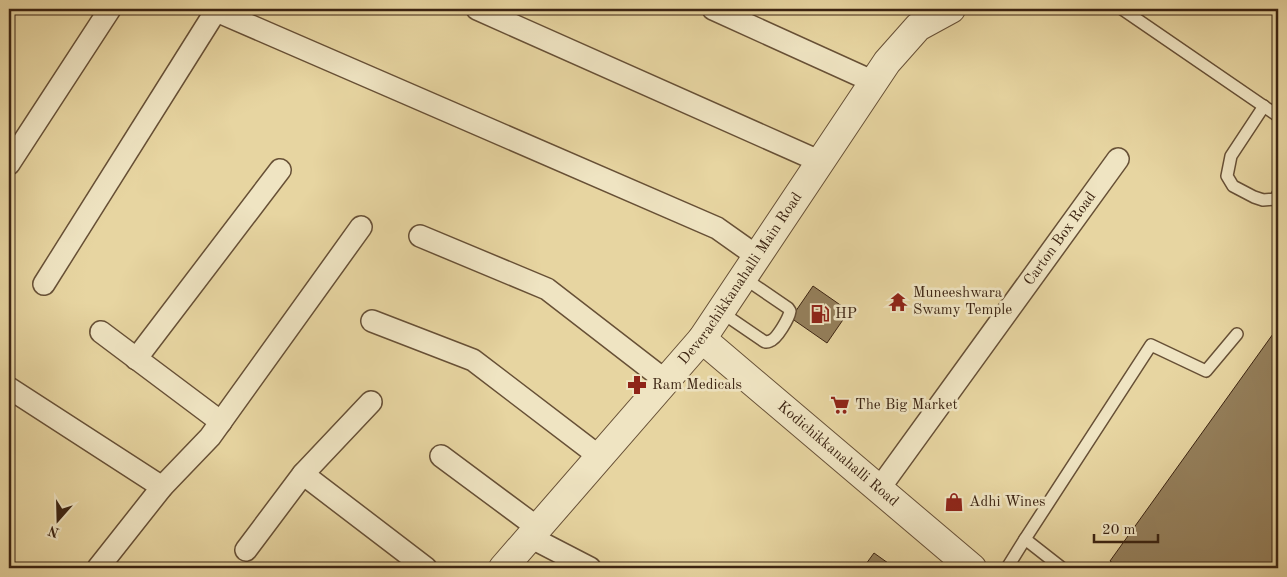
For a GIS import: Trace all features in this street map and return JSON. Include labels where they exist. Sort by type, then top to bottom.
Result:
[{"type":"street","points":[[9,164],[110,9]]},
{"type":"street","points":[[44,284],[215,9],[717,228],[751,267]]},
{"type":"street","points":[[478,9],[821,162]]},
{"type":"street","points":[[713,9],[874,82]]},
{"type":"street","name":"Deverachikkanahalli Main Road","points":[[503,568],[702,339],[887,62],[918,27],[951,9]]},
{"type":"street","name":"Carton Box Road","points":[[879,489],[1118,159]]},
{"type":"street","points":[[136,359],[280,170]]},
{"type":"street","points":[[98,568],[162,487],[210,437],[362,226]]},
{"type":"street","points":[[420,236],[547,289],[666,381]]},
{"type":"street","points":[[372,321],[473,360],[600,457]]},
{"type":"street","points":[[101,332],[221,422]]},
{"type":"street","name":"Kodichikkanahalli Road","points":[[702,339],[972,568]]},
{"type":"street","points":[[9,388],[162,487]]},
{"type":"street","points":[[246,550],[303,474],[371,402]]},
{"type":"street","points":[[441,456],[534,533],[590,568]]},
{"type":"street","points":[[303,474],[426,568]]},
{"type":"lane","points":[[1122,9],[1278,116]]},
{"type":"lane","points":[[1264,106],[1231,156],[1227,176],[1233,186],[1254,197],[1263,200],[1275,198],[1278,194]]},
{"type":"lane","points":[[721,312],[767,342],[772,341],[789,317],[790,311],[788,308],[751,267]]},
{"type":"lane","points":[[1007,568],[1152,345],[1206,371],[1237,334]]},
{"type":"lane","points":[[1025,539],[1062,568]]},
{"type":"building","name":"HP","points":[[813,286],[849,311],[827,343],[791,318]]},
{"type":"building","points":[[1278,327],[1278,557],[1270,568],[1120,568],[1110,561]]},
{"type":"building","points":[[874,553],[895,568],[863,568]]},
{"type":"place","name":"Muneeshwara Swamy Temple","points":[[898,302]]},
{"type":"place","name":"HP","points":[[820,314]]},
{"type":"place","name":"Ram Medicals","points":[[637,385]]},
{"type":"place","name":"The Big Market","points":[[840,405]]},
{"type":"place","name":"Adhi Wines","points":[[954,502]]}]
